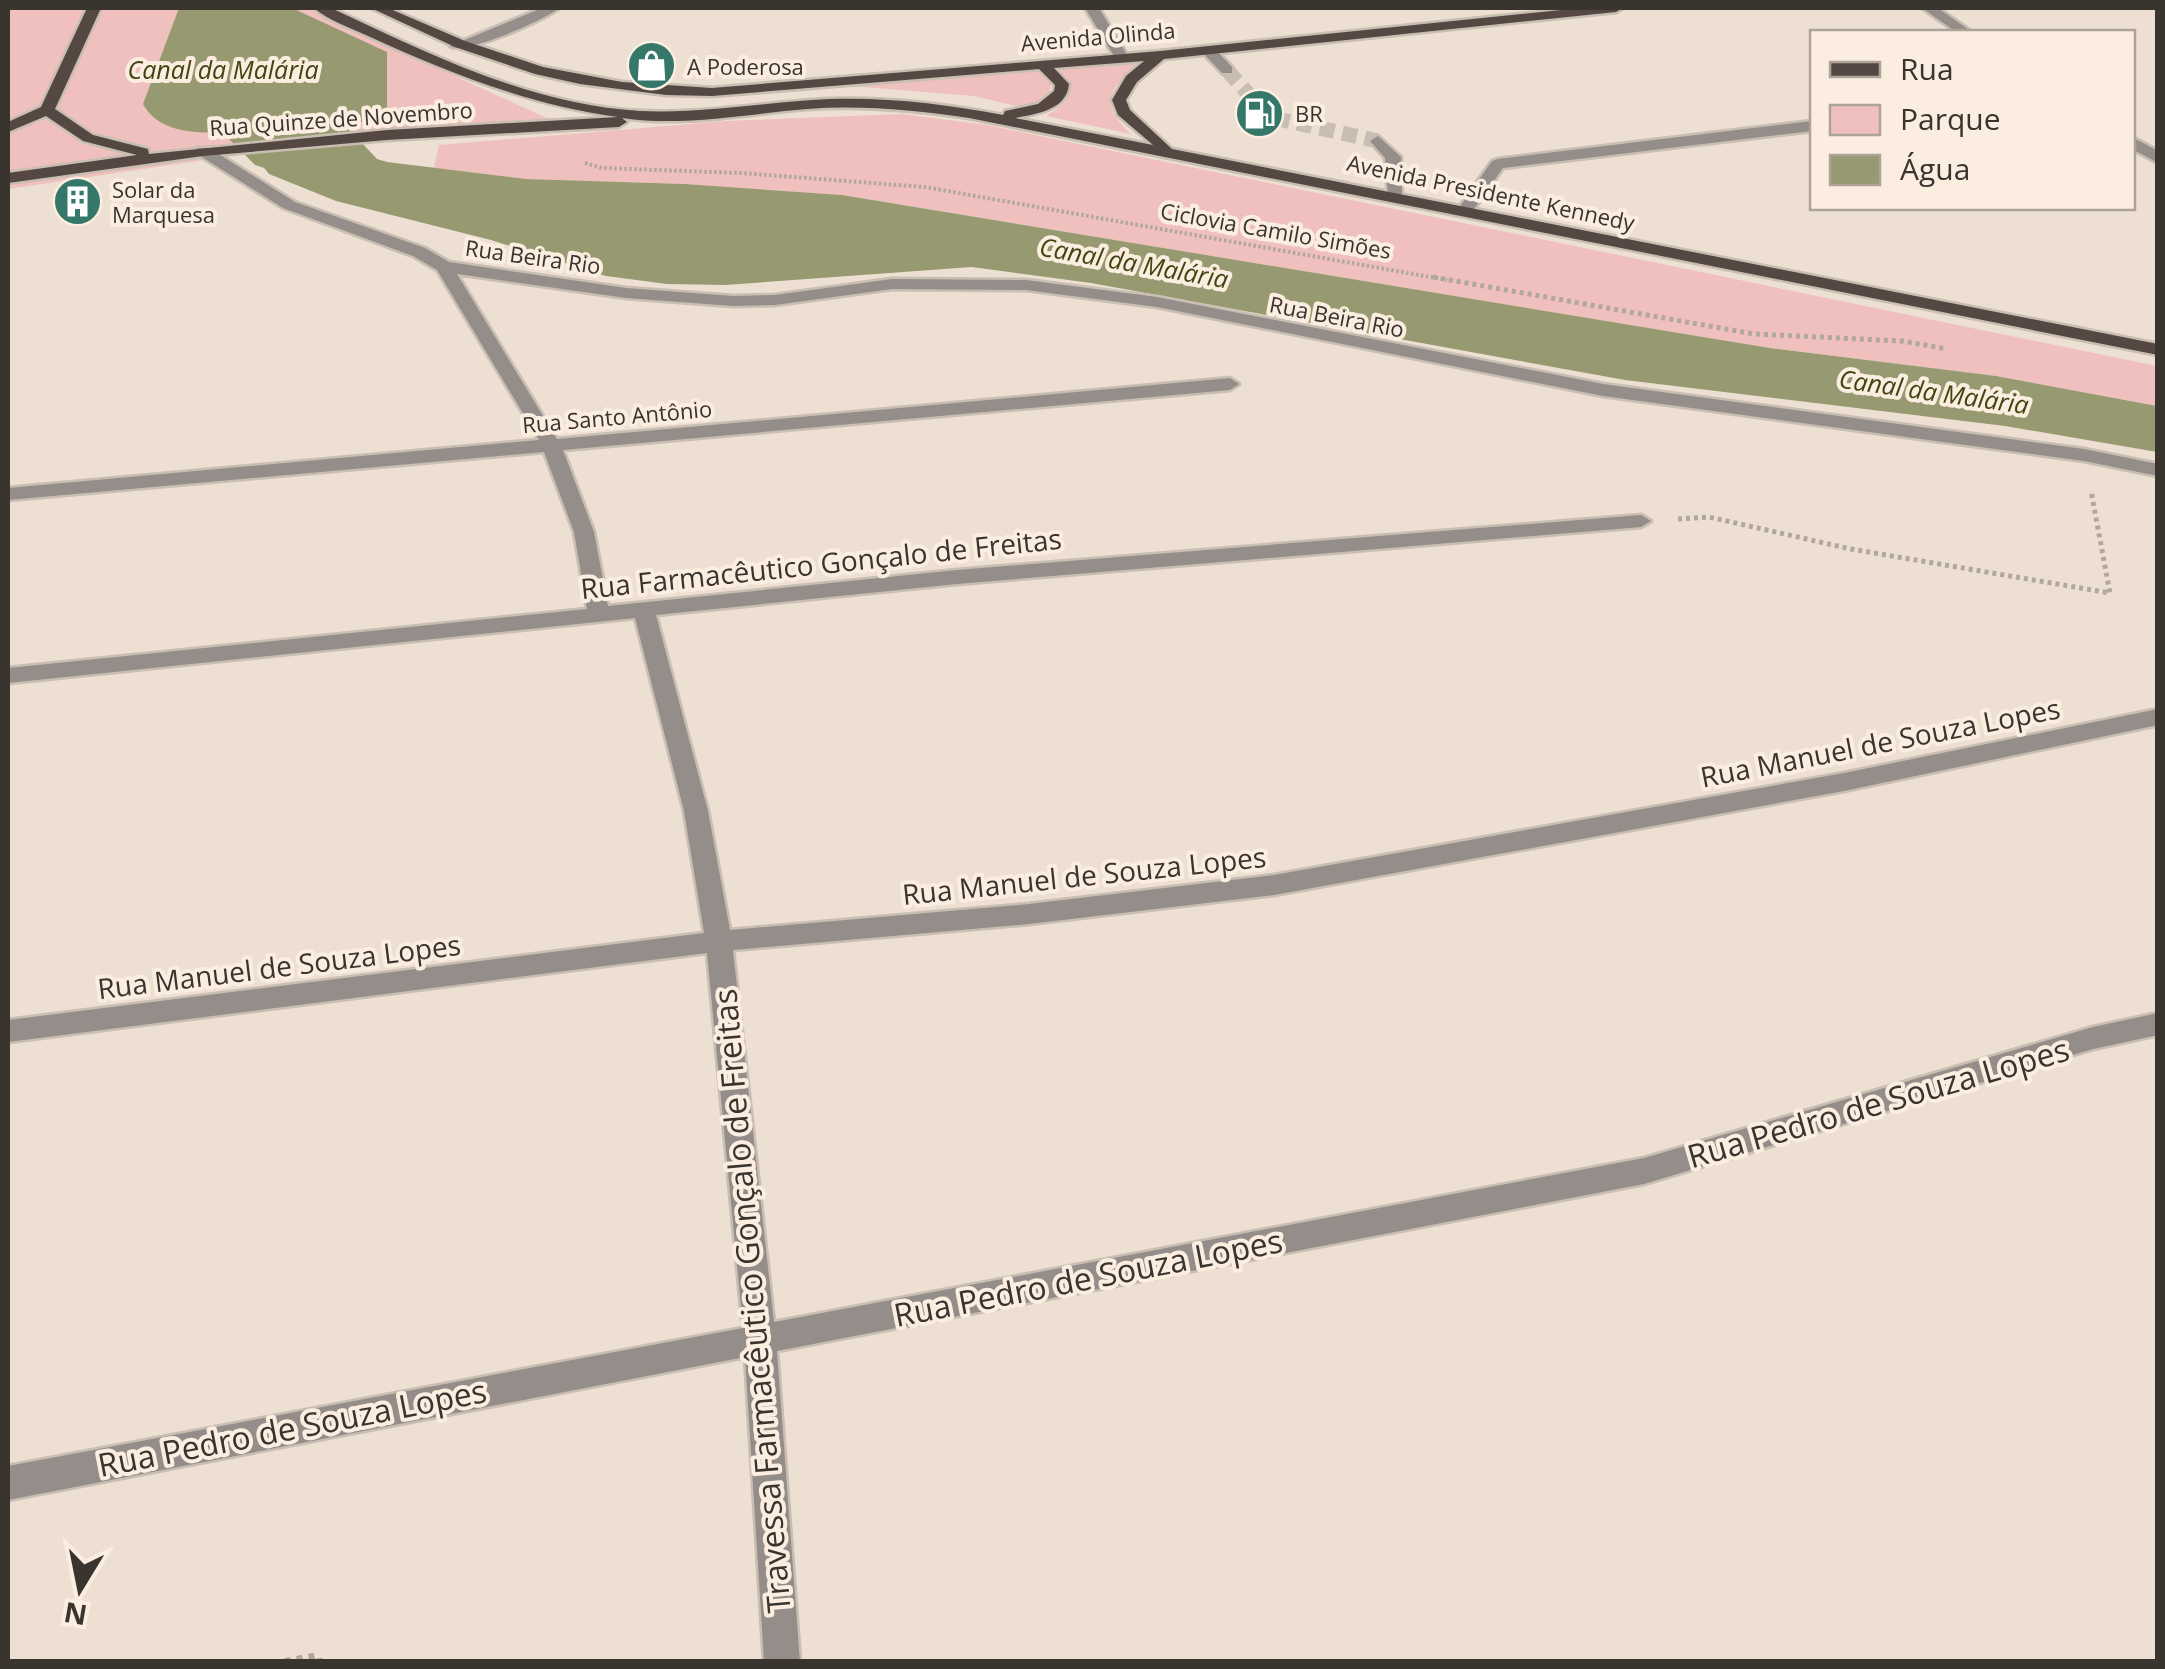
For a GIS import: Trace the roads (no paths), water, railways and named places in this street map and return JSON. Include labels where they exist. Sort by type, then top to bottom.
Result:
[{"type":"main road","points":[[8,128],[47,110],[94,8]]},
{"type":"main road","points":[[321,8],[395,43],[535,96],[679,117]]},
{"type":"main road","name":"Avenida Olinda","points":[[378,8],[457,46],[573,81],[625,89],[712,92],[1160,55],[1616,8]]},
{"type":"main road","points":[[1160,55],[1131,79],[1119,100],[1123,112],[1139,128],[1170,150]]},
{"type":"main road","points":[[985,116],[1025,112],[1055,100],[1062,84],[1040,63]]},
{"type":"main road","name":"Avenida Presidente Kennedy","points":[[679,117],[813,104],[888,104],[985,116],[2158,350]]},
{"type":"main road","points":[[47,110],[88,138],[161,155]]},
{"type":"main road","name":"Rua Quinze de Novembro","points":[[8,178],[235,148],[679,117]]},
{"type":"street","points":[[457,46],[527,22],[552,8]]},
{"type":"street","points":[[1092,8],[1122,58]]},
{"type":"street","points":[[1929,8],[1962,30]]},
{"type":"street","points":[[1208,50],[1227,70]]},
{"type":"street","points":[[1466,209],[1498,164],[1810,126]]},
{"type":"street","points":[[1378,141],[1393,157],[1396,196]]},
{"type":"street","points":[[2135,144],[2158,158]]},
{"type":"street","points":[[203,151],[288,204],[419,252],[444,267],[552,446],[584,532],[599,616]]},
{"type":"street","name":"Rua Beira Rio","points":[[444,267],[626,293],[734,301],[775,300],[892,284],[1026,285],[1157,302],[1604,390],[2084,454],[2158,470]]},
{"type":"street","name":"Rua Santo Antônio","points":[[8,494],[1230,384]]},
{"type":"street","name":"Rua Farmacêutico Gonçalo de Freitas","points":[[8,676],[976,575],[1642,521]]},
{"type":"street","name":"Travessa Farmacêutico Gonçalo de Freitas","points":[[644,610],[696,811],[719,941],[760,1339],[782,1662]]},
{"type":"street","name":"Rua Manuel de Souza Lopes","points":[[8,1031],[719,941],[1029,914],[1274,885],[1844,782],[2158,717]]},
{"type":"street","name":"Rua Pedro de Souza Lopes","points":[[8,1483],[1644,1172],[2094,1038],[2158,1024]]},
{"type":"water","name":"Canal da Malária","points":[[179,8],[292,8],[387,52],[387,119],[344,124],[377,159],[387,162],[526,179],[685,184],[842,195],[1770,348],[1996,376],[2157,406],[2157,452],[2005,426],[1625,380],[1091,283],[972,267],[726,285],[667,284],[606,276],[491,240],[336,201],[269,174],[261,164],[271,127],[201,132],[167,125],[153,117],[143,104]]},
{"type":"waterway","name":"Canal da Malária","points":[[239,8],[233,43],[245,136],[269,157],[328,176]]},
{"type":"tunnel","points":[[1227,70],[1269,117],[1378,141]]},
{"type":"place","name":"A Poderosa","points":[[652,66]]},
{"type":"place","name":"BR","points":[[1260,113]]},
{"type":"place","name":"Solar da Marquesa","points":[[77,202]]}]
